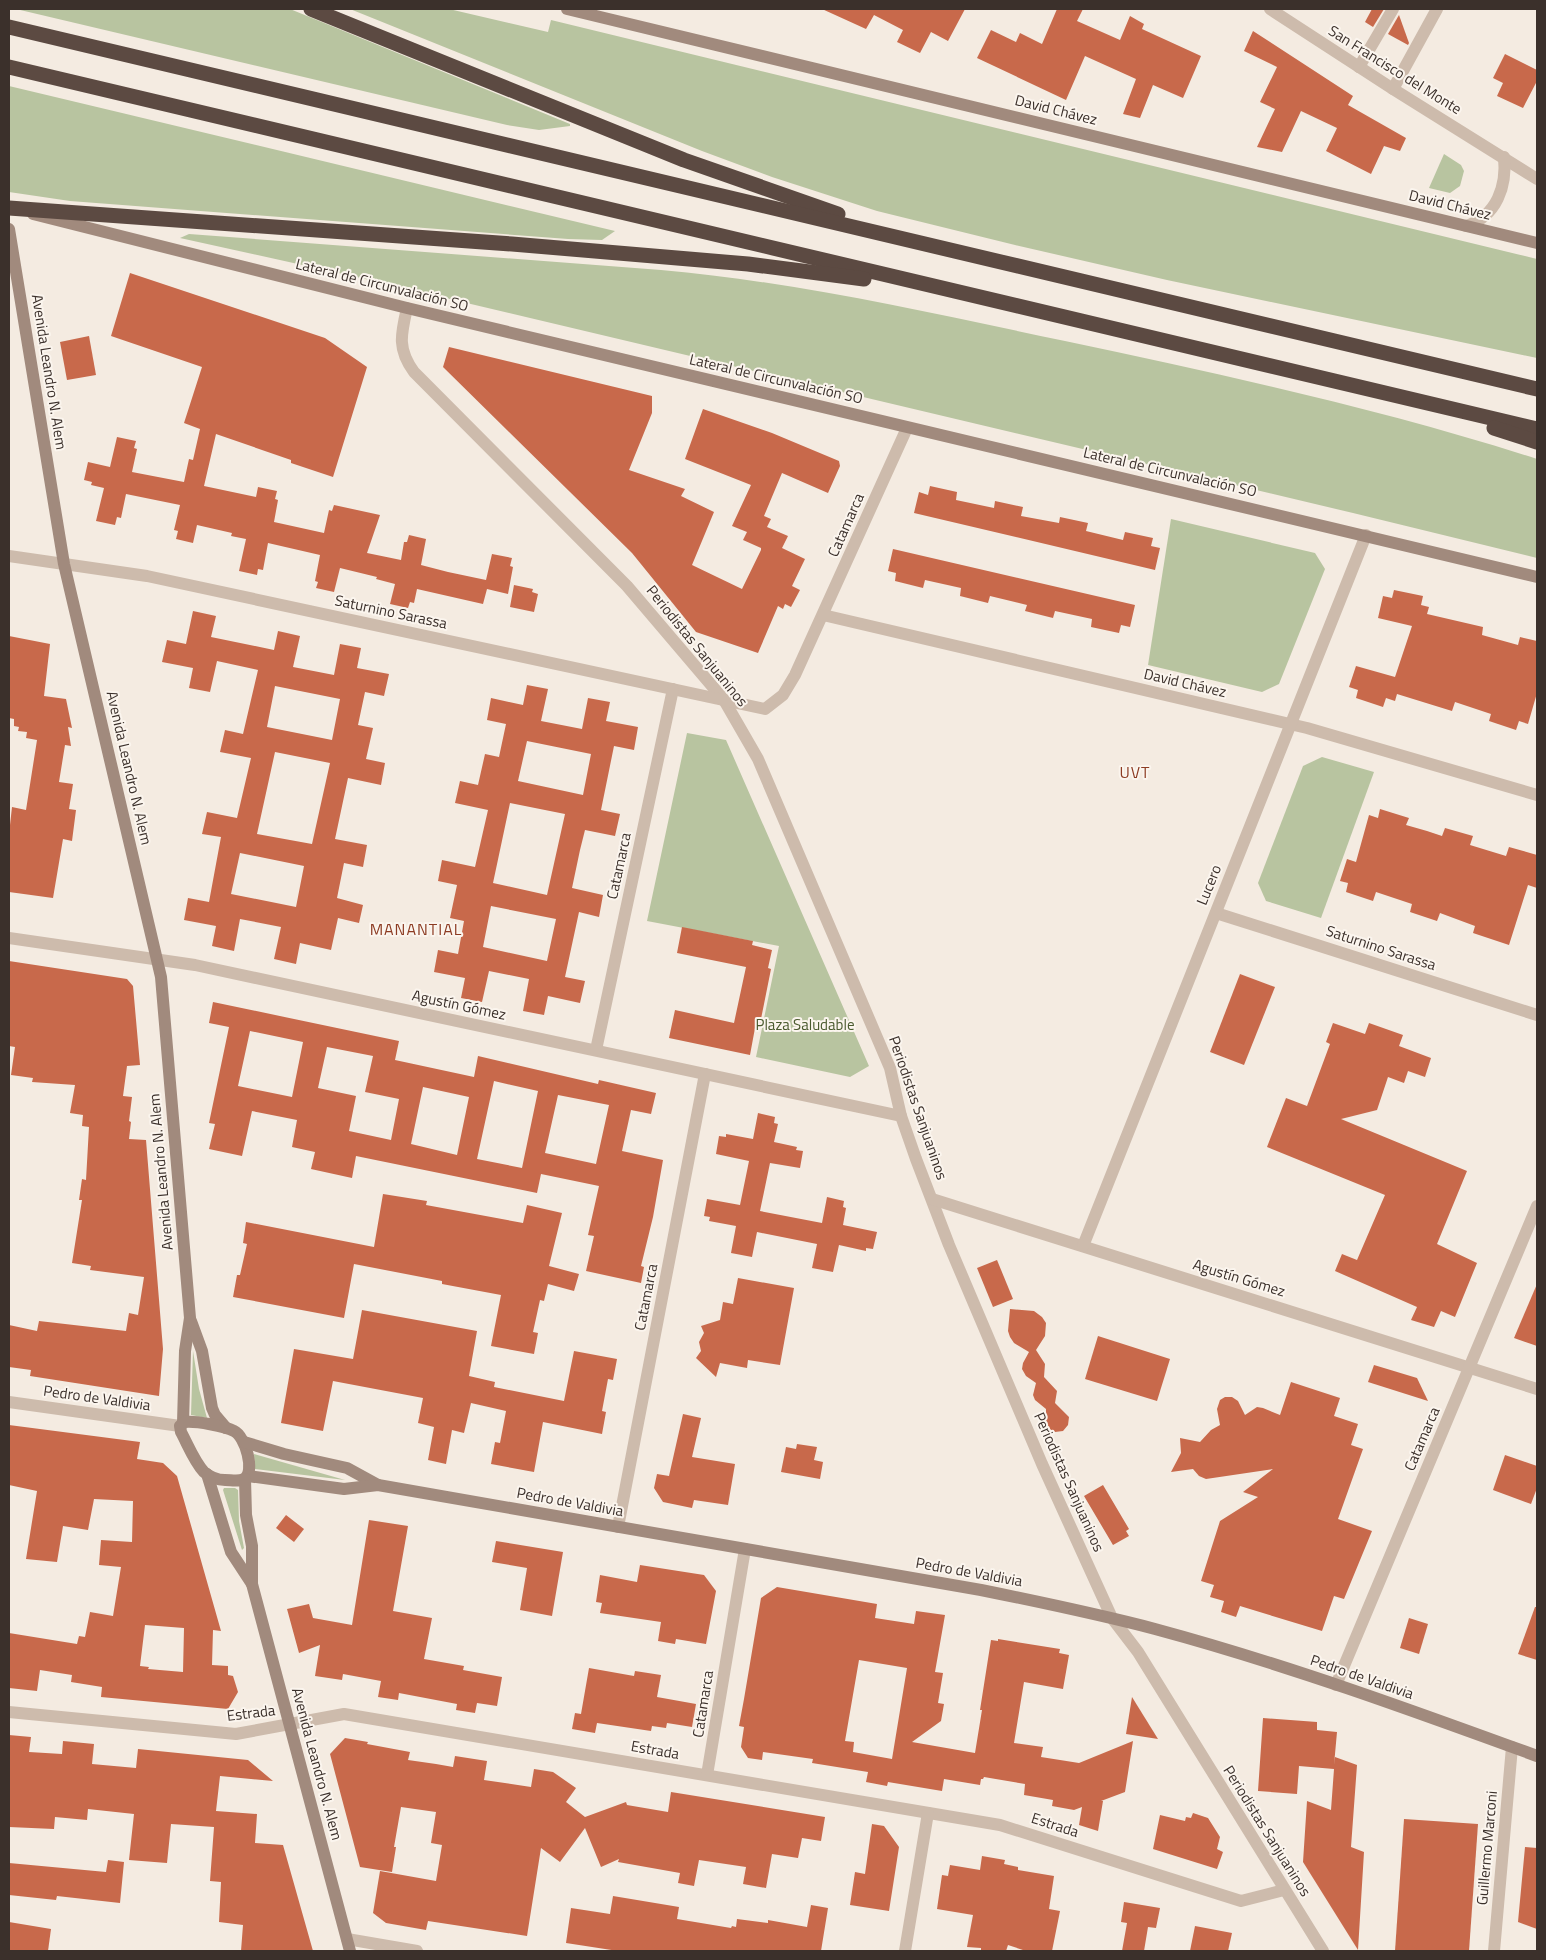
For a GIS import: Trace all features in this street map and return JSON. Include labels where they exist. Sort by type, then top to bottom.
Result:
[{"type":"highway","points":[[312,9],[684,160],[919,243]]},
{"type":"highway","points":[[9,27],[1537,389]]},
{"type":"highway","points":[[9,66],[941,289],[1537,429]]},
{"type":"highway","points":[[9,208],[444,239],[748,264],[941,289]]},
{"type":"highway","points":[[1488,377],[1537,383]]},
{"type":"highway","points":[[1405,398],[1537,442]]},
{"type":"street","name":"David Chávez","points":[[567,9],[1537,243]]},
{"type":"street","name":"San Francisco del Monte","points":[[1270,9],[1537,179]]},
{"type":"street","points":[[1359,67],[1393,9]]},
{"type":"street","points":[[1393,89],[1436,9]]},
{"type":"street","points":[[1466,226],[1483,217],[1496,203],[1504,182],[1504,157]]},
{"type":"street","name":"Lateral de Circunvalación SO","points":[[9,208],[407,308],[1537,577]]},
{"type":"street","name":"Avenida Leandro N. Alem","points":[[9,229],[64,564],[161,977],[190,1318],[185,1351],[181,1432],[207,1474],[231,1552],[252,1584]]},
{"type":"street","name":"Periodistas Sanjuaninos","points":[[407,308],[400,338],[406,361],[414,372],[609,567],[724,700],[758,759],[890,1068],[901,1116],[953,1254],[1042,1464],[1112,1618],[1138,1652],[1323,1951]]},
{"type":"street","name":"Catamarca","points":[[765,709],[790,685],[907,428]]},
{"type":"street","name":"Lucero","points":[[1083,1246],[1366,535]]},
{"type":"street","name":"Saturnino Sarassa","points":[[9,556],[147,576],[765,709]]},
{"type":"street","name":"David Chávez","points":[[823,615],[1291,724],[1537,795]]},
{"type":"street","name":"Catamarca","points":[[596,1050],[673,689]]},
{"type":"street","name":"Saturnino Sarassa","points":[[1216,912],[1537,1015]]},
{"type":"street","name":"Agustín Gómez","points":[[9,938],[195,965],[901,1116]]},
{"type":"street","name":"Catamarca","points":[[618,1527],[705,1074]]},
{"type":"street","name":"Agustín Gómez","points":[[932,1198],[1537,1389]]},
{"type":"street","name":"Catamarca","points":[[1336,1685],[1537,1206]]},
{"type":"street","name":"Avenida Leandro N. Alem","points":[[190,1318],[202,1351],[212,1408],[218,1420],[226,1428]]},
{"type":"street","name":"Pedro de Valdivia","points":[[9,1402],[182,1425]]},
{"type":"street","points":[[182,1425],[189,1422],[226,1428],[235,1431],[244,1442]]},
{"type":"street","name":"Avenida Leandro N. Alem","points":[[244,1442],[249,1465],[246,1477],[246,1515],[252,1546],[252,1584],[349,1945]]},
{"type":"street","name":"Pedro de Valdivia","points":[[244,1442],[284,1454],[347,1468],[378,1485]]},
{"type":"street","name":"Pedro de Valdivia","points":[[207,1474],[220,1480],[246,1477],[344,1489],[378,1485],[981,1590],[1112,1618],[1217,1646],[1336,1685],[1537,1756]]},
{"type":"street","name":"Catamarca","points":[[707,1776],[745,1549]]},
{"type":"street","name":"Estrada","points":[[9,1712],[236,1734],[344,1714],[1000,1825],[1241,1901],[1284,1890]]},
{"type":"street","name":"Guillermo Marconi","points":[[1494,1951],[1512,1747]]},
{"type":"street","points":[[905,1951],[928,1813]]},
{"type":"street","points":[[349,1945],[418,1951]]},
{"type":"green space","points":[[16,9],[290,9],[570,124],[570,126],[539,130],[507,125]]},
{"type":"green space","points":[[350,9],[449,9],[548,32],[551,20],[1537,259],[1537,358],[1167,280],[877,211],[772,177],[702,151]]},
{"type":"green space","points":[[9,86],[615,231],[602,240],[568,239],[70,201],[9,192]]},
{"type":"green space","points":[[1444,154],[1461,165],[1464,171],[1460,186],[1450,193],[1429,188]]},
{"type":"green space","points":[[189,234],[661,270],[763,282],[964,320],[1302,394],[1420,424],[1537,459],[1537,558],[361,278],[180,238]]},
{"type":"green space","points":[[1171,519],[1315,553],[1325,569],[1279,684],[1262,692],[1148,665]]},
{"type":"green space","name":"Plaza Saludable","points":[[687,733],[726,740],[869,1066],[850,1077],[756,1057],[779,946],[647,921]]},
{"type":"green space","points":[[1322,757],[1374,772],[1321,918],[1266,901],[1258,883],[1303,766]]},
{"type":"green space","points":[[193,1351],[199,1389],[207,1418],[191,1415]]},
{"type":"green space","points":[[254,1454],[345,1480],[255,1469]]},
{"type":"green space","points":[[224,1488],[235,1488],[238,1490],[239,1521],[244,1548],[242,1550],[223,1490]]},
{"type":"building","points":[[822,9],[965,9],[948,41],[931,32],[920,53],[897,42],[903,30],[874,15],[866,29]]},
{"type":"building","points":[[1057,9],[1083,9],[1077,21],[1120,40],[1130,16],[1144,24],[1142,29],[1201,56],[1183,98],[1153,85],[1140,118],[1123,114],[1136,79],[1085,56],[1066,100],[977,58],[991,30],[1016,42],[1020,33],[1042,44]]},
{"type":"building","points":[[1372,9],[1384,9],[1373,27],[1365,22]]},
{"type":"building","points":[[1399,15],[1409,43],[1408,45],[1388,34]]},
{"type":"building","points":[[1253,31],[1353,96],[1348,105],[1406,138],[1400,151],[1384,146],[1371,174],[1326,151],[1337,128],[1301,111],[1282,152],[1257,147],[1275,109],[1260,102],[1277,67],[1244,51]]},
{"type":"building","points":[[1505,54],[1537,70],[1537,81],[1523,108],[1497,96],[1503,83],[1493,78]]},
{"type":"building","points":[[130,273],[325,338],[367,367],[333,477],[216,434],[204,486],[256,497],[258,487],[277,491],[275,499],[278,500],[274,522],[324,533],[329,510],[332,511],[334,505],[380,515],[367,553],[401,560],[404,542],[407,542],[409,535],[426,539],[421,565],[448,572],[486,580],[492,554],[512,558],[510,566],[513,567],[508,594],[487,589],[483,604],[417,589],[414,603],[410,602],[408,608],[390,604],[395,584],[376,579],[377,577],[340,568],[334,592],[316,588],[318,582],[315,581],[320,555],[268,543],[263,570],[258,569],[257,575],[239,571],[246,539],[231,536],[232,533],[197,525],[193,543],[176,539],[178,531],[174,530],[180,505],[126,494],[121,518],[117,517],[115,525],[96,521],[104,488],[91,485],[92,482],[84,480],[88,462],[110,467],[117,437],[136,441],[134,448],[137,449],[132,472],[184,482],[189,459],[193,460],[200,429],[184,423],[202,367],[111,336]]},
{"type":"building","points":[[89,336],[96,375],[67,380],[60,342]]},
{"type":"building","points":[[449,347],[652,396],[652,413],[629,470],[685,489],[681,496],[714,512],[692,565],[742,589],[761,550],[761,548],[743,540],[747,532],[732,526],[751,485],[685,459],[703,409],[772,433],[839,461],[840,466],[828,493],[782,473],[764,516],[771,519],[767,527],[788,536],[782,548],[805,559],[792,586],[800,590],[791,607],[785,604],[783,609],[778,606],[758,653],[696,632],[632,553],[443,367]]},
{"type":"building","points":[[930,486],[957,492],[956,500],[994,508],[995,501],[1023,507],[1021,516],[1059,523],[1060,517],[1088,523],[1086,531],[1123,540],[1125,532],[1153,538],[1151,546],[1160,548],[1155,570],[914,513],[919,492],[928,495]]},
{"type":"building","points":[[893,549],[1135,605],[1130,627],[1121,625],[1119,633],[1091,627],[1092,619],[1055,611],[1053,618],[1025,611],[1027,605],[990,596],[988,603],[960,596],[961,588],[925,580],[923,588],[895,581],[896,573],[888,571]]},
{"type":"building","points":[[514,585],[533,589],[532,592],[538,594],[534,612],[510,607]]},
{"type":"building","points":[[1394,590],[1423,596],[1421,605],[1429,607],[1427,614],[1483,627],[1482,635],[1518,645],[1520,637],[1537,641],[1537,693],[1528,724],[1519,721],[1516,730],[1489,721],[1491,714],[1455,702],[1452,711],[1397,694],[1395,701],[1386,698],[1383,707],[1356,698],[1358,690],[1349,687],[1356,666],[1395,677],[1412,626],[1378,618],[1383,596],[1392,598]]},
{"type":"building","points":[[193,611],[216,616],[211,637],[274,650],[278,631],[300,636],[293,667],[334,675],[340,644],[361,648],[357,668],[389,674],[384,696],[365,692],[358,725],[373,728],[366,759],[385,763],[381,785],[348,778],[335,839],[367,845],[363,867],[344,863],[337,898],[363,905],[359,923],[338,918],[331,950],[300,943],[296,964],[274,959],[281,927],[240,919],[234,951],[212,946],[216,926],[184,920],[188,898],[209,902],[221,837],[202,834],[207,812],[237,818],[251,758],[220,752],[225,730],[243,734],[258,670],[217,661],[210,692],[189,688],[193,668],[162,662],[167,640],[186,644]],"holes":[[[275,686],[340,699],[332,740],[267,727]],[[275,752],[330,763],[312,844],[257,834]],[[240,853],[304,866],[296,907],[231,894]]]},
{"type":"building","points":[[9,636],[50,644],[44,696],[66,699],[72,728],[68,727],[71,746],[65,745],[59,782],[73,784],[69,809],[76,810],[72,841],[63,839],[53,898],[9,892],[9,834],[12,807],[26,810],[37,740],[26,738],[27,732],[18,731],[19,727],[14,726],[14,719],[9,718]]},
{"type":"building","points":[[527,685],[548,689],[541,721],[582,729],[588,698],[610,702],[606,721],[638,727],[634,750],[614,746],[601,810],[620,814],[615,836],[585,830],[572,888],[603,895],[599,917],[579,912],[565,977],[585,981],[580,1003],[548,996],[544,1015],[523,1011],[529,979],[489,971],[482,1002],[461,998],[465,978],[434,972],[438,950],[458,954],[464,921],[450,918],[457,885],[438,881],[442,860],[475,867],[488,810],[455,803],[460,781],[478,785],[485,754],[499,757],[506,724],[487,720],[491,698],[523,705]],"holes":[[[527,741],[591,754],[583,795],[518,781]],[[510,803],[565,814],[547,895],[493,883]],[[491,906],[556,919],[547,961],[483,947]]]},
{"type":"building","points":[[1380,809],[1409,818],[1406,825],[1442,836],[1445,828],[1473,836],[1470,845],[1506,856],[1509,847],[1537,855],[1537,888],[1528,885],[1509,945],[1473,933],[1475,926],[1440,913],[1437,921],[1410,912],[1412,904],[1376,892],[1373,901],[1346,892],[1348,883],[1340,881],[1347,859],[1356,862],[1369,815],[1378,818]]},
{"type":"building","points":[[682,927],[753,941],[752,945],[772,950],[768,968],[771,969],[759,1029],[755,1028],[750,1055],[669,1038],[675,1010],[734,1023],[746,967],[677,953]]},
{"type":"building","points":[[9,961],[127,979],[133,986],[140,1065],[127,1066],[123,1096],[132,1097],[129,1139],[146,1140],[163,1349],[159,1396],[30,1376],[31,1370],[9,1367],[9,1325],[37,1331],[39,1321],[126,1331],[129,1313],[138,1315],[144,1277],[90,1270],[91,1266],[72,1263],[82,1200],[79,1200],[82,1179],[86,1180],[89,1127],[82,1126],[83,1115],[70,1113],[75,1085],[32,1082],[33,1078],[11,1075],[15,1047],[9,1046]]},
{"type":"building","points":[[1240,974],[1275,987],[1244,1065],[1210,1052]]},
{"type":"building","points":[[213,1002],[399,1041],[395,1060],[474,1077],[478,1056],[598,1084],[599,1080],[656,1093],[651,1114],[631,1110],[622,1151],[663,1160],[653,1217],[641,1266],[644,1267],[641,1283],[586,1271],[594,1236],[588,1235],[599,1186],[541,1174],[537,1193],[356,1156],[352,1178],[311,1169],[315,1152],[292,1147],[297,1120],[252,1111],[242,1156],[209,1149],[215,1124],[209,1123],[229,1027],[209,1023]],"holes":[[[250,1031],[303,1042],[292,1097],[238,1086]],[[327,1047],[373,1056],[365,1092],[399,1099],[391,1140],[349,1131],[356,1096],[318,1088]],[[494,1081],[538,1091],[522,1168],[477,1159]],[[423,1087],[469,1097],[457,1155],[411,1144]],[[558,1095],[609,1105],[596,1164],[545,1153]]]},
{"type":"building","points":[[1333,1023],[1365,1034],[1369,1023],[1403,1035],[1399,1046],[1431,1058],[1425,1077],[1408,1071],[1404,1083],[1388,1077],[1377,1110],[1341,1119],[1467,1171],[1437,1244],[1477,1263],[1455,1317],[1441,1311],[1434,1327],[1411,1320],[1417,1307],[1335,1271],[1342,1254],[1357,1260],[1385,1195],[1267,1147],[1286,1098],[1307,1106],[1330,1044],[1326,1042]]},
{"type":"building","points":[[758,1113],[775,1117],[774,1123],[778,1124],[774,1142],[797,1147],[796,1150],[803,1151],[800,1168],[770,1163],[760,1211],[822,1223],[827,1197],[844,1201],[843,1207],[846,1208],[843,1225],[877,1232],[873,1249],[866,1248],[866,1251],[839,1245],[833,1272],[812,1268],[817,1244],[757,1232],[752,1257],[731,1253],[736,1226],[709,1221],[710,1217],[704,1216],[707,1199],[740,1205],[749,1161],[716,1154],[719,1136],[726,1137],[726,1134],[753,1139]]},
{"type":"building","points":[[383,1194],[427,1201],[426,1205],[523,1223],[527,1205],[562,1213],[549,1266],[579,1274],[574,1291],[548,1284],[544,1301],[540,1300],[533,1332],[538,1333],[534,1354],[491,1346],[501,1295],[442,1284],[442,1281],[354,1264],[344,1318],[233,1297],[237,1275],[240,1275],[247,1244],[243,1243],[246,1222],[374,1247]]},
{"type":"building","points":[[997,1260],[1013,1299],[993,1307],[977,1268]]},
{"type":"building","points":[[738,1278],[794,1288],[780,1365],[748,1360],[747,1368],[720,1363],[716,1377],[696,1358],[701,1351],[699,1342],[704,1333],[701,1326],[720,1320],[723,1302],[733,1304]]},
{"type":"building","points":[[1537,1284],[1537,1346],[1514,1338]]},
{"type":"building","points":[[1010,1309],[1034,1311],[1046,1323],[1045,1336],[1036,1350],[1045,1364],[1044,1377],[1057,1391],[1055,1403],[1069,1417],[1068,1425],[1063,1431],[1055,1432],[1048,1428],[1046,1409],[1035,1400],[1033,1395],[1036,1383],[1026,1376],[1022,1369],[1029,1352],[1014,1343],[1008,1331]]},
{"type":"building","points":[[362,1310],[477,1331],[469,1376],[495,1382],[494,1387],[564,1401],[574,1351],[617,1359],[613,1380],[608,1379],[602,1411],[606,1412],[602,1434],[543,1422],[534,1472],[491,1464],[495,1442],[500,1443],[506,1411],[471,1403],[464,1433],[452,1430],[446,1464],[428,1460],[434,1427],[418,1423],[423,1398],[333,1381],[323,1431],[281,1423],[294,1349],[353,1359]]},
{"type":"building","points":[[1098,1336],[1170,1359],[1157,1401],[1085,1379]]},
{"type":"building","points":[[1374,1365],[1417,1378],[1428,1401],[1368,1382]]},
{"type":"building","points":[[1291,1382],[1340,1398],[1334,1416],[1358,1424],[1351,1445],[1363,1449],[1338,1519],[1372,1531],[1344,1599],[1334,1596],[1322,1631],[1240,1606],[1236,1617],[1221,1612],[1224,1601],[1210,1597],[1214,1585],[1201,1581],[1220,1521],[1258,1497],[1243,1492],[1273,1469],[1206,1479],[1199,1476],[1193,1469],[1171,1472],[1181,1453],[1180,1438],[1200,1442],[1211,1430],[1220,1425],[1217,1409],[1220,1400],[1225,1397],[1232,1397],[1238,1401],[1245,1415],[1257,1407],[1280,1415]]},
{"type":"building","points":[[683,1414],[701,1418],[692,1457],[735,1464],[728,1505],[694,1500],[692,1508],[663,1502],[654,1488],[657,1474],[669,1476]]},
{"type":"building","points":[[9,1425],[140,1442],[137,1459],[163,1463],[177,1476],[221,1631],[213,1630],[212,1665],[228,1666],[228,1675],[233,1676],[238,1692],[228,1709],[101,1697],[102,1687],[71,1682],[72,1675],[40,1670],[37,1691],[9,1688],[9,1633],[77,1644],[79,1636],[85,1637],[90,1612],[113,1616],[121,1567],[99,1565],[101,1540],[132,1542],[133,1501],[94,1499],[88,1530],[63,1526],[57,1562],[26,1559],[37,1491],[9,1485]],"holes":[[[145,1625],[184,1628],[183,1672],[148,1669],[149,1667],[140,1666]]]},
{"type":"building","points":[[797,1444],[817,1447],[814,1460],[823,1462],[820,1479],[781,1472],[786,1447],[796,1449]]},
{"type":"building","points":[[1505,1455],[1537,1466],[1537,1488],[1531,1504],[1493,1490]]},
{"type":"building","points":[[1103,1485],[1129,1529],[1126,1531],[1129,1536],[1113,1545],[1084,1496]]},
{"type":"building","points":[[286,1515],[304,1529],[294,1542],[276,1528]]},
{"type":"building","points":[[369,1520],[408,1526],[393,1611],[432,1618],[424,1659],[464,1666],[463,1670],[502,1677],[497,1706],[477,1703],[475,1713],[456,1710],[457,1704],[399,1693],[398,1700],[378,1697],[381,1681],[343,1674],[342,1680],[315,1676],[320,1645],[299,1653],[287,1609],[309,1604],[313,1618],[352,1625]]},
{"type":"building","points":[[496,1541],[563,1552],[552,1616],[520,1610],[527,1568],[492,1562]]},
{"type":"building","points":[[640,1565],[704,1575],[716,1591],[706,1644],[676,1639],[675,1644],[658,1641],[661,1622],[600,1613],[602,1603],[596,1602],[600,1575],[637,1582]]},
{"type":"building","points":[[777,1587],[877,1604],[875,1618],[914,1624],[916,1611],[945,1615],[935,1672],[943,1673],[938,1703],[944,1704],[941,1721],[912,1742],[975,1753],[991,1640],[998,1641],[998,1639],[1060,1649],[1059,1653],[1069,1655],[1063,1689],[1024,1682],[1014,1743],[1043,1747],[1041,1757],[1079,1763],[1133,1741],[1125,1792],[1101,1801],[1103,1801],[1098,1831],[1079,1825],[1082,1807],[1074,1810],[1052,1806],[1053,1800],[1024,1795],[1025,1784],[984,1777],[981,1779],[980,1785],[944,1779],[942,1791],[888,1782],[887,1786],[866,1782],[868,1772],[812,1763],[813,1759],[763,1752],[762,1760],[748,1758],[741,1747],[744,1727],[739,1726],[761,1598]],"holes":[[[859,1660],[907,1668],[892,1759],[853,1752],[854,1742],[845,1741]]]},
{"type":"building","points":[[1535,1607],[1537,1607],[1537,1660],[1518,1654]]},
{"type":"building","points":[[1409,1618],[1428,1624],[1419,1654],[1400,1648]]},
{"type":"building","points":[[589,1668],[634,1676],[635,1671],[661,1675],[657,1697],[696,1704],[692,1727],[667,1723],[666,1728],[652,1726],[651,1731],[597,1723],[595,1733],[572,1729],[575,1713],[581,1714]]},
{"type":"building","points":[[1132,1697],[1158,1739],[1126,1734]]},
{"type":"building","points":[[1263,1718],[1317,1722],[1317,1730],[1337,1732],[1334,1765],[1335,1757],[1357,1765],[1351,1847],[1364,1852],[1358,1950],[1303,1862],[1307,1801],[1331,1810],[1334,1769],[1299,1766],[1297,1794],[1258,1791]]},
{"type":"building","points":[[9,1735],[31,1737],[29,1752],[62,1754],[63,1741],[94,1744],[92,1764],[136,1768],[138,1749],[248,1760],[273,1781],[220,1776],[216,1811],[257,1814],[255,1843],[283,1845],[313,1951],[241,1951],[243,1925],[219,1922],[221,1882],[210,1881],[214,1827],[171,1824],[167,1863],[129,1860],[134,1814],[88,1809],[87,1820],[55,1817],[54,1829],[9,1827]]},
{"type":"building","points":[[345,1738],[410,1752],[408,1760],[453,1767],[455,1756],[487,1761],[484,1780],[531,1787],[534,1769],[553,1772],[576,1788],[566,1802],[585,1817],[626,1802],[627,1805],[668,1812],[671,1792],[825,1817],[821,1841],[802,1838],[798,1858],[772,1854],[766,1888],[743,1884],[746,1867],[699,1860],[694,1886],[678,1883],[680,1873],[618,1862],[619,1859],[601,1867],[585,1828],[560,1862],[541,1848],[527,1936],[428,1921],[426,1930],[386,1923],[373,1913],[380,1871],[436,1881],[442,1845],[431,1843],[436,1812],[401,1807],[392,1872],[360,1867],[330,1754]]},
{"type":"building","points":[[1193,1813],[1208,1818],[1220,1837],[1217,1849],[1223,1852],[1217,1869],[1153,1849],[1160,1815],[1185,1821],[1186,1817],[1191,1818]]},
{"type":"building","points":[[1404,1819],[1478,1824],[1469,1951],[1395,1951]]},
{"type":"building","points":[[872,1824],[884,1826],[899,1847],[889,1911],[850,1905],[855,1872],[865,1874]]},
{"type":"building","points":[[1525,1847],[1537,1848],[1537,1929],[1518,1922]]},
{"type":"building","points":[[982,1856],[1005,1860],[1004,1864],[1018,1867],[1018,1870],[1054,1876],[1049,1909],[1060,1911],[1052,1951],[1026,1951],[1008,1945],[1006,1951],[981,1951],[981,1948],[967,1947],[973,1915],[937,1909],[942,1875],[948,1876],[950,1865],[980,1870]]},
{"type":"building","points":[[108,1860],[124,1862],[120,1903],[57,1896],[56,1900],[9,1895],[9,1863],[106,1872]]},
{"type":"building","points":[[613,1896],[679,1907],[677,1919],[731,1928],[732,1926],[736,1927],[737,1919],[768,1923],[768,1920],[807,1927],[811,1905],[828,1908],[821,1951],[618,1951],[566,1943],[571,1908],[610,1914]]},
{"type":"building","points":[[1124,1902],[1160,1908],[1156,1928],[1148,1927],[1144,1951],[1122,1951],[1127,1923],[1121,1922]]},
{"type":"building","points":[[9,1922],[51,1929],[48,1951],[9,1951]]},
{"type":"building","points":[[1195,1926],[1232,1933],[1228,1951],[1190,1951]]},
{"type":"district","name":"UVT","points":[[1135,772]]},
{"type":"district","name":"MANANTIAL","points":[[416,929]]}]
